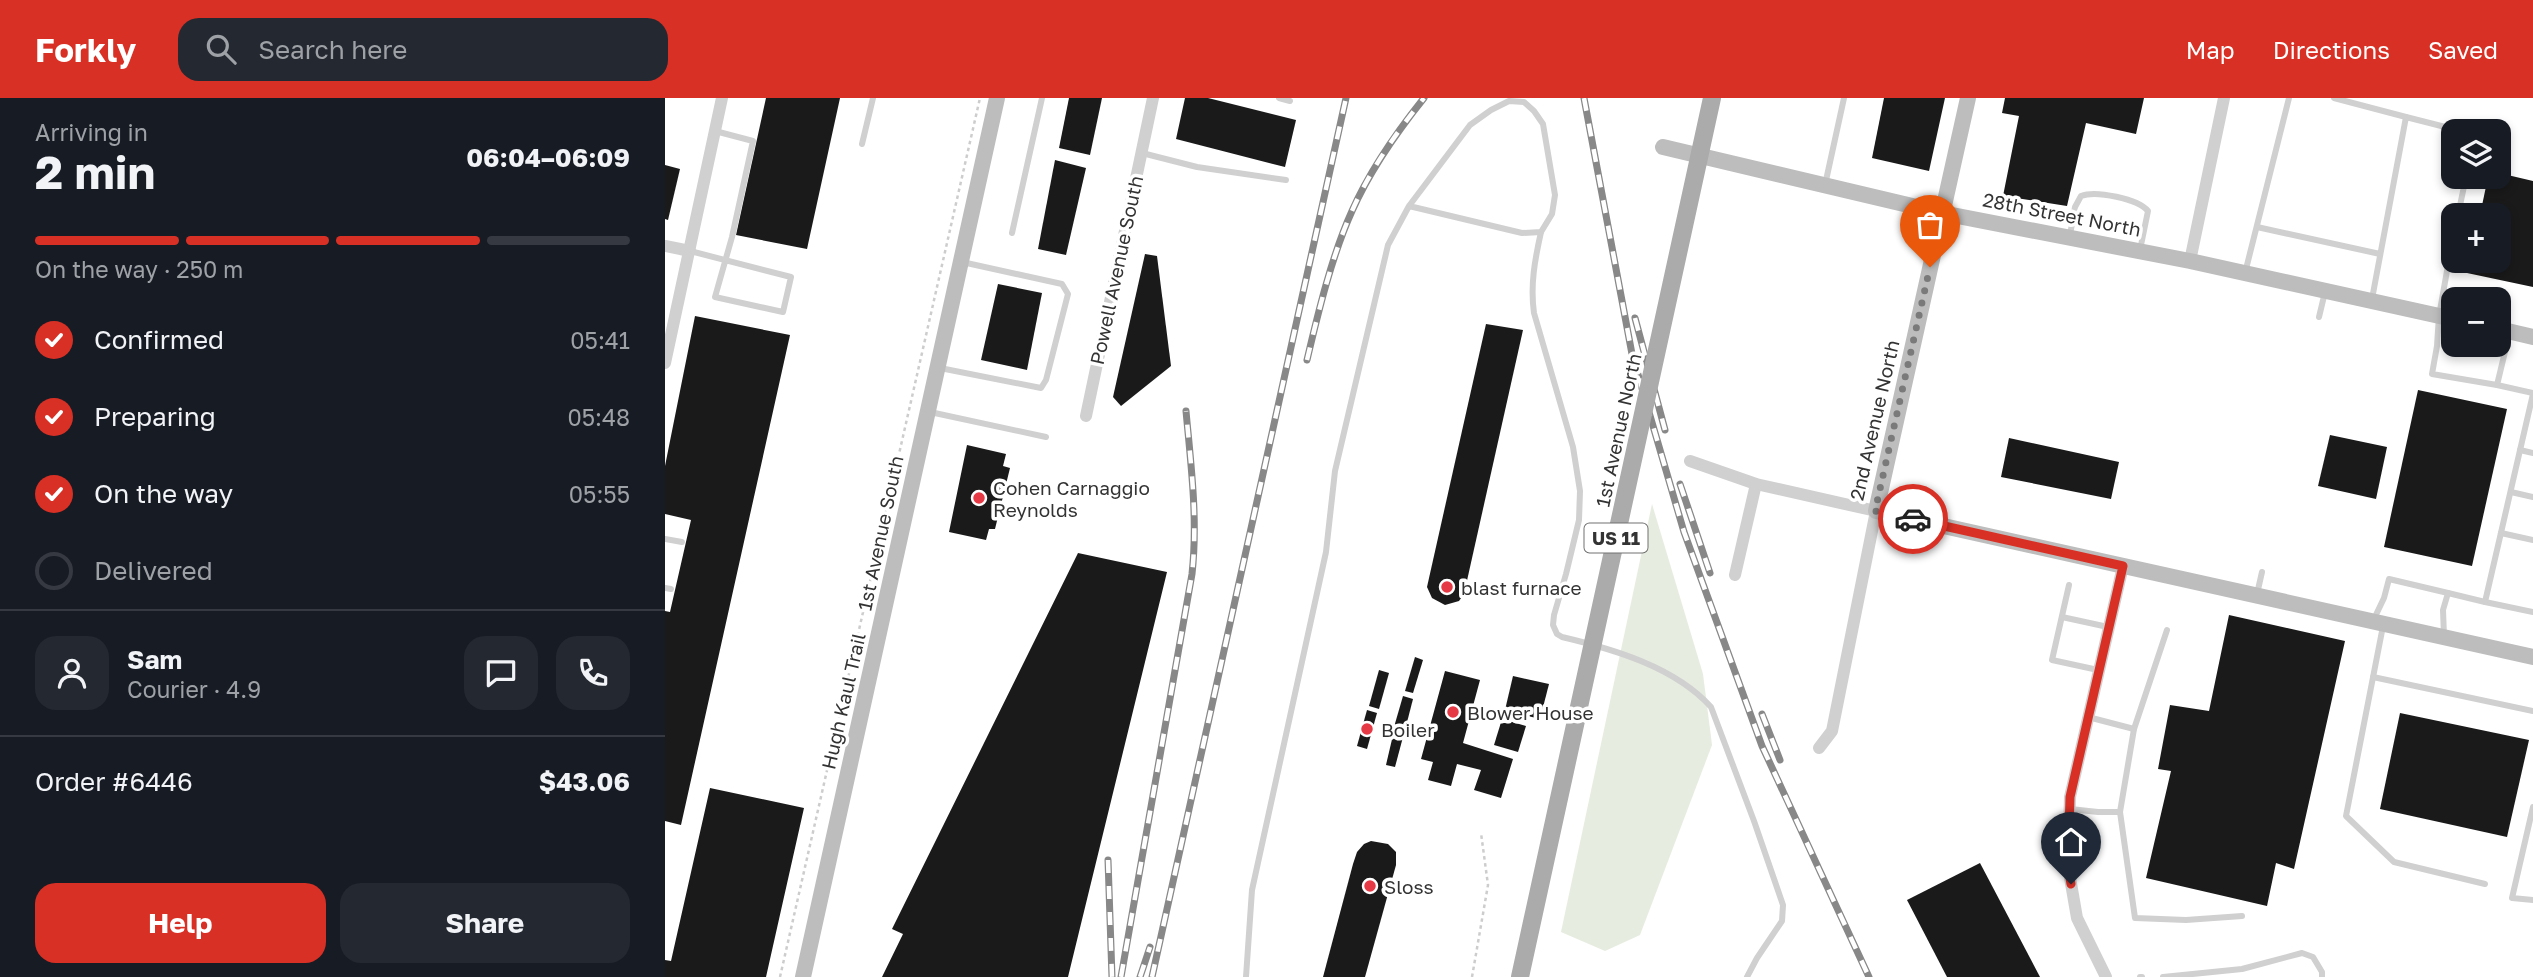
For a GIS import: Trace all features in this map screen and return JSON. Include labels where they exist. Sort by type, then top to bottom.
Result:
[{"type":"main road","name":"1st Avenue North","points":[[1520,977],[1712,98]]},
{"type":"street","points":[[665,363],[722,98]]},
{"type":"street","name":"1st Avenue South","points":[[803,977],[997,98]]},
{"type":"street","name":"Powell Avenue South","points":[[1086,416],[1153,98]]},
{"type":"street","name":"2nd Avenue North","points":[[1819,748],[1832,731],[1875,511],[1968,98]]},
{"type":"street","points":[[2190,261],[2224,98]]},
{"type":"street","name":"28th Street North","points":[[1663,147],[1942,212],[2190,261],[2441,316]]},
{"type":"street","points":[[665,246],[690,251]]},
{"type":"street","points":[[2511,332],[2533,337]]},
{"type":"street","points":[[1691,461],[1756,484],[2533,657]]},
{"type":"street","points":[[1735,575],[1756,484]]},
{"type":"street","points":[[2106,977],[2077,918],[2068,866],[2070,797],[2123,566]]},
{"type":"lane","points":[[862,144],[873,98]]},
{"type":"lane","points":[[1012,233],[1042,98]]},
{"type":"lane","points":[[1279,98],[1290,101]]},
{"type":"lane","points":[[1825,186],[1844,98]]},
{"type":"lane","points":[[2245,273],[2289,98]]},
{"type":"lane","points":[[2334,98],[2441,126]]},
{"type":"lane","points":[[1246,977],[1252,890],[1326,552],[1335,471],[1388,245],[1409,206],[1470,125],[1509,101],[1524,102],[1535,111],[1543,124],[1555,195],[1552,214],[1541,232],[1534,261],[1531,296],[1573,447],[1580,491],[1579,520],[1553,625],[1557,634],[1562,637],[1618,653],[1685,684],[1698,692],[1711,707],[1783,905],[1782,920],[1747,977]]},
{"type":"lane","points":[[2372,299],[2406,117]]},
{"type":"lane","points":[[690,251],[723,261],[791,277],[783,312],[715,297],[723,261],[731,237],[753,141],[715,131]]},
{"type":"lane","points":[[1140,152],[1198,167],[1286,180]]},
{"type":"lane","points":[[2069,237],[2075,207],[2081,196],[2090,192],[2142,204],[2148,211],[2140,251]]},
{"type":"lane","points":[[1409,206],[1522,233],[1541,232]]},
{"type":"lane","points":[[2257,227],[2380,254]]},
{"type":"lane","points":[[937,368],[1041,388],[1046,380],[1068,294],[1062,285],[960,262]]},
{"type":"lane","points":[[2319,317],[2325,290]]},
{"type":"lane","points":[[2441,333],[2432,374],[2533,393],[2485,602]]},
{"type":"lane","points":[[2497,385],[2501,357]]},
{"type":"lane","points":[[928,412],[1046,437]]},
{"type":"lane","points":[[2521,450],[2533,453]]},
{"type":"lane","points":[[2511,492],[2533,498]]},
{"type":"lane","points":[[2501,533],[2533,540]]},
{"type":"lane","points":[[665,539],[682,542]]},
{"type":"lane","points":[[2256,596],[2262,572]]},
{"type":"lane","points":[[2485,884],[2394,862],[2346,816],[2373,677],[2378,623],[2389,579],[2533,612]]},
{"type":"lane","points":[[2069,585],[2052,660],[2098,670]]},
{"type":"lane","points":[[2444,637],[2443,610],[2448,593]]},
{"type":"lane","points":[[2062,617],[2108,627]]},
{"type":"lane","points":[[2167,630],[2134,729],[2120,811],[2135,918],[2186,920],[2242,916]]},
{"type":"lane","points":[[2373,677],[2533,711]]},
{"type":"lane","points":[[2088,717],[2134,729]]},
{"type":"lane","points":[[2533,807],[2512,898],[2533,900]]},
{"type":"lane","points":[[2070,809],[2120,811]]},
{"type":"lane","points":[[2163,977],[2242,969],[2302,953],[2313,957],[2322,977]]},
{"type":"path","name":"Hugh Kaul Trail","points":[[780,977],[980,98]]},
{"type":"path","points":[[1472,977],[1488,885],[1481,834]]},
{"type":"shaded area","points":[[1652,504],[1703,674],[1712,745],[1640,935],[1605,951],[1561,932]]},
{"type":"building","points":[[766,98],[840,98],[807,249],[736,235]]},
{"type":"building","points":[[1069,98],[1102,98],[1090,155],[1059,148]]},
{"type":"building","points":[[1185,98],[1208,98],[1296,120],[1285,167],[1176,139]]},
{"type":"building","points":[[1884,98],[1945,98],[1929,171],[1872,158]]},
{"type":"building","points":[[2005,98],[2144,98],[2136,134],[2086,123],[2067,206],[2003,196],[2019,116],[2002,113]]},
{"type":"building","points":[[1055,160],[1086,168],[1066,255],[1038,249]]},
{"type":"building","points":[[665,165],[680,169],[668,220],[665,219]]},
{"type":"building","points":[[2511,176],[2533,181],[2533,287],[2467,273],[2511,273],[2511,203],[2483,203],[2485,189],[2511,189]]},
{"type":"building","points":[[1145,254],[1157,256],[1171,366],[1121,406],[1113,397]]},
{"type":"building","points":[[998,284],[1042,293],[1027,370],[981,360]]},
{"type":"building","points":[[695,316],[790,335],[681,825],[665,821],[665,611],[670,612],[691,520],[665,514],[665,466]]},
{"type":"building","points":[[1486,324],[1523,330],[1464,594],[1459,601],[1445,605],[1432,598],[1427,587]]},
{"type":"building","points":[[2418,390],[2507,409],[2472,566],[2384,547]]},
{"type":"building","points":[[2330,435],[2387,447],[2376,499],[2318,486]]},
{"type":"building","points":[[2009,438],[2119,462],[2111,499],[2001,477]]},
{"type":"building","name":"Cohen Carnaggio Reynolds","points":[[967,445],[1006,454],[1003,466],[1010,468],[995,529],[989,529],[986,540],[949,532]]},
{"type":"building","points":[[1078,553],[1167,572],[1068,977],[882,977],[903,934],[892,929]]},
{"type":"building","points":[[2229,615],[2345,641],[2294,869],[2276,863],[2267,906],[2146,878],[2171,771],[2158,769],[2170,705],[2209,711]]},
{"type":"building","name":"Boiler","points":[[1415,657],[1423,660],[1413,693],[1405,691]]},
{"type":"building","name":"Boiler","points":[[1379,670],[1389,673],[1379,709],[1369,706]]},
{"type":"building","name":"Blower House","points":[[1445,671],[1480,680],[1463,743],[1513,759],[1501,798],[1474,790],[1481,770],[1457,764],[1451,786],[1428,780],[1433,762],[1421,759]]},
{"type":"building","points":[[1513,676],[1549,684],[1540,719],[1505,710]]},
{"type":"building","name":"Boiler","points":[[1403,696],[1413,699],[1405,730],[1394,727]]},
{"type":"building","name":"Boiler","points":[[1367,710],[1377,713],[1367,749],[1357,746]]},
{"type":"building","points":[[2400,713],[2529,740],[2507,837],[2380,809]]},
{"type":"building","points":[[1502,719],[1526,726],[1518,752],[1494,745]]},
{"type":"building","name":"Boiler","points":[[1393,735],[1403,737],[1395,767],[1386,765]]},
{"type":"building","points":[[710,788],[804,808],[766,977],[665,977],[665,960],[671,961]]},
{"type":"building","points":[[1371,841],[1388,844],[1396,852],[1396,865],[1365,977],[1323,977],[1357,852]]},
{"type":"building","points":[[1980,863],[2040,977],[1947,977],[1907,900]]},
{"type":"railway","points":[[1152,977],[1346,98]]},
{"type":"railway","points":[[1307,360],[1332,265],[1352,211],[1384,152],[1424,98]]},
{"type":"railway","points":[[1584,98],[1632,354],[1684,532],[1762,746],[1869,977]]},
{"type":"railway","points":[[1635,318],[1665,430]]},
{"type":"railway","points":[[1121,977],[1192,574],[1194,513],[1186,411]]},
{"type":"railway","points":[[1680,484],[1710,573]]},
{"type":"railway","points":[[1762,714],[1780,760]]},
{"type":"railway","points":[[1108,860],[1112,977]]},
{"type":"railway","points":[[1140,977],[1150,947]]},
{"type":"way so far","points":[[1913,519],[1875,511],[1930,267]]},
{"type":"place","name":"Cohen Carnaggio Reynolds","points":[[979,498]]},
{"type":"place","name":"blast furnace","points":[[1447,587]]},
{"type":"place","name":"Blower House","points":[[1453,712]]},
{"type":"place","name":"Boiler","points":[[1367,729]]},
{"type":"place","name":"Sloss","points":[[1370,886]]},
{"type":"route","points":[[1913,519],[2123,566],[2070,797],[2068,866],[2071,884]]}]
